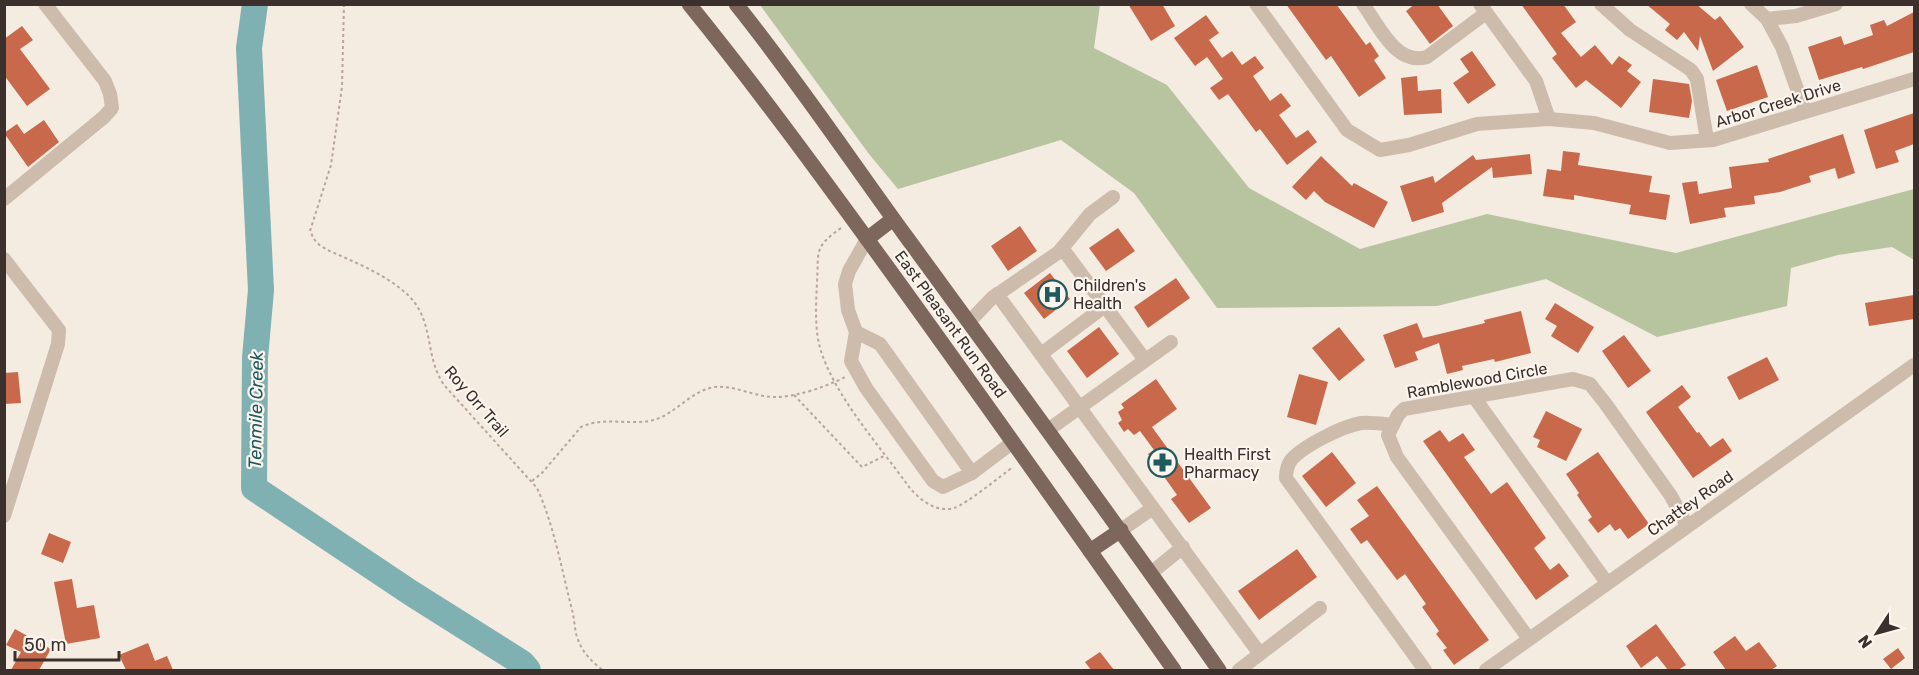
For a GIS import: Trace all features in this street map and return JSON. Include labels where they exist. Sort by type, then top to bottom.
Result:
[{"type":"main road","name":"East Pleasant Run Road","points":[[689,4],[747,76],[867,239],[1090,551],[1170,669]]},
{"type":"main road","name":"East Pleasant Run Road","points":[[736,4],[772,49],[1121,530],[1219,670]]},
{"type":"main road","points":[[867,239],[894,219]]},
{"type":"main road","points":[[1090,551],[1121,530]]},
{"type":"street","points":[[4,199],[112,108],[105,81],[45,4]]},
{"type":"street","name":"Arbor Creek Drive","points":[[1257,4],[1347,130],[1380,150],[1409,145],[1477,124],[1549,119],[1594,123],[1670,143],[1707,140],[1914,79]]},
{"type":"street","points":[[1363,4],[1394,49],[1406,56],[1418,59],[1427,57],[1483,9],[1536,81],[1549,119]]},
{"type":"street","points":[[1601,4],[1630,30],[1691,70],[1697,79],[1707,140]]},
{"type":"street","points":[[1751,4],[1767,19],[1782,47],[1805,111]]},
{"type":"street","points":[[1767,19],[1796,16],[1836,4]]},
{"type":"street","points":[[969,322],[998,294],[1059,252],[1090,214],[1113,197]]},
{"type":"street","points":[[867,239],[849,271],[845,284],[848,310],[856,332],[851,361],[933,481],[943,486],[972,473],[1013,442]]},
{"type":"street","points":[[1062,248],[1145,360]]},
{"type":"street","points":[[4,259],[59,330],[58,344],[4,516]]},
{"type":"street","points":[[998,294],[1260,654]]},
{"type":"street","points":[[1041,354],[1105,306]]},
{"type":"street","points":[[856,332],[880,344],[972,473]]},
{"type":"street","points":[[1048,430],[1171,342]]},
{"type":"street","name":"Chattey Road","points":[[1486,670],[1914,365]]},
{"type":"street","name":"Ramblewood Circle","points":[[1393,424],[1404,409],[1573,379],[1590,384],[1665,487],[1687,526]]},
{"type":"street","points":[[1474,397],[1607,583]]},
{"type":"street","points":[[1425,670],[1286,478],[1286,469],[1292,459],[1308,447],[1342,429],[1362,423],[1393,424],[1388,435],[1397,457],[1529,639]]},
{"type":"street","points":[[1121,530],[1153,508]]},
{"type":"street","points":[[1151,573],[1183,548]]},
{"type":"street","points":[[1239,670],[1320,608]]},
{"type":"path","name":"Roy Orr Trail","points":[[344,4],[342,87],[331,165],[310,231],[319,245],[379,275],[396,285],[411,298],[424,320],[438,377],[532,481],[542,499],[579,642],[596,665],[603,670]]},
{"type":"path","points":[[532,481],[542,473],[581,427],[589,423],[602,420],[640,422],[656,419],[697,394],[715,387],[774,398],[794,395],[834,383],[856,371]]},
{"type":"path","points":[[794,395],[862,467],[886,455]]},
{"type":"green space","points":[[760,5],[1100,5],[1094,48],[1167,85],[1249,188],[1360,249],[1487,214],[1676,253],[1914,189],[1914,260],[1892,247],[1838,255],[1791,268],[1787,306],[1657,337],[1546,279],[1437,306],[1217,308],[1134,193],[1061,140],[898,189],[869,154]]},
{"type":"building","points":[[1128,4],[1162,4],[1175,26],[1151,41]]},
{"type":"building","points":[[1286,4],[1336,4],[1366,45],[1370,42],[1379,56],[1374,60],[1386,78],[1359,97],[1331,56],[1326,60]]},
{"type":"building","points":[[1415,4],[1437,4],[1453,26],[1430,44],[1406,11]]},
{"type":"building","points":[[1521,4],[1563,4],[1576,22],[1561,33],[1581,57],[1595,45],[1612,65],[1619,56],[1632,65],[1627,71],[1641,82],[1621,108],[1586,80],[1576,88],[1552,58],[1557,54]]},
{"type":"building","points":[[1646,4],[1696,4],[1715,20],[1720,16],[1744,47],[1713,71],[1700,36],[1698,51],[1684,32],[1677,40],[1665,30],[1670,24]]},
{"type":"building","points":[[1914,12],[1914,52],[1863,69],[1862,67],[1819,80],[1808,47],[1841,36],[1844,45],[1873,35],[1870,25],[1884,20],[1887,26]]},
{"type":"building","points":[[1206,15],[1219,33],[1209,40],[1222,58],[1232,51],[1242,65],[1255,56],[1264,68],[1253,76],[1270,101],[1281,93],[1291,106],[1279,115],[1296,138],[1308,130],[1317,142],[1287,165],[1260,129],[1256,132],[1228,94],[1219,100],[1210,88],[1223,79],[1207,57],[1195,66],[1174,38]]},
{"type":"building","points":[[22,26],[33,40],[20,49],[50,89],[27,106],[4,75],[4,39]]},
{"type":"building","points":[[1472,51],[1496,85],[1468,104],[1453,83],[1469,72],[1460,59]]},
{"type":"building","points":[[1757,65],[1768,97],[1727,111],[1716,80]]},
{"type":"building","points":[[1417,76],[1418,91],[1441,89],[1442,113],[1404,115],[1401,78]]},
{"type":"building","points":[[1653,79],[1689,84],[1692,101],[1689,118],[1649,112]]},
{"type":"building","points":[[1914,113],[1914,144],[1895,151],[1899,162],[1876,169],[1864,130]]},
{"type":"building","points":[[44,120],[59,142],[28,167],[4,133],[17,124],[24,134]]},
{"type":"building","points":[[1843,134],[1855,173],[1838,179],[1835,168],[1809,176],[1811,182],[1780,192],[1754,196],[1755,204],[1724,208],[1726,217],[1690,224],[1682,183],[1697,181],[1699,194],[1732,188],[1729,167],[1769,162],[1768,159]]},
{"type":"building","points":[[1563,151],[1580,153],[1578,165],[1652,176],[1649,192],[1670,195],[1666,220],[1629,214],[1631,205],[1574,195],[1574,200],[1543,196],[1547,169],[1561,171]]},
{"type":"building","points":[[1530,154],[1532,174],[1493,178],[1492,167],[1442,203],[1444,212],[1412,222],[1400,186],[1433,176],[1435,183],[1473,155],[1476,160]]},
{"type":"building","points":[[1321,156],[1352,186],[1354,183],[1388,202],[1374,228],[1325,202],[1314,191],[1306,200],[1292,187]]},
{"type":"building","points":[[1020,226],[1037,251],[1008,271],[991,246]]},
{"type":"building","points":[[1118,228],[1135,251],[1106,271],[1089,248]]},
{"type":"building","points":[[1050,273],[1070,299],[1044,319],[1024,293]]},
{"type":"building","points":[[1176,278],[1190,298],[1148,328],[1134,307]]},
{"type":"building","points":[[1914,295],[1914,319],[1869,326],[1865,303]]},
{"type":"building","points":[[1555,303],[1594,327],[1578,353],[1551,336],[1557,326],[1545,319]]},
{"type":"building","points":[[1521,311],[1531,353],[1495,362],[1494,359],[1462,366],[1463,370],[1447,374],[1439,343],[1415,352],[1418,360],[1395,368],[1383,335],[1417,323],[1423,338],[1485,323],[1484,320]]},
{"type":"building","points":[[1099,327],[1119,354],[1087,378],[1067,351]]},
{"type":"building","points":[[1339,327],[1365,360],[1339,381],[1312,348]]},
{"type":"building","points":[[1624,335],[1651,371],[1628,388],[1602,351]]},
{"type":"building","points":[[1767,357],[1779,380],[1739,400],[1727,377]]},
{"type":"building","points":[[18,372],[21,403],[4,404],[4,373]]},
{"type":"building","points":[[1299,374],[1328,382],[1316,425],[1287,417]]},
{"type":"building","points":[[1156,379],[1177,409],[1152,427],[1211,508],[1189,523],[1171,499],[1177,495],[1148,454],[1154,450],[1140,431],[1134,435],[1128,429],[1124,432],[1118,423],[1122,420],[1118,412],[1124,408],[1121,404]]},
{"type":"building","points":[[1682,385],[1691,397],[1678,407],[1697,433],[1699,432],[1710,447],[1723,438],[1732,451],[1693,478],[1646,412]]},
{"type":"building","points":[[1546,411],[1582,429],[1566,461],[1537,447],[1540,440],[1533,437]]},
{"type":"building","points":[[1440,430],[1449,442],[1463,433],[1475,450],[1464,457],[1491,494],[1507,482],[1546,538],[1534,548],[1550,570],[1559,563],[1569,576],[1536,600],[1423,441]]},
{"type":"building","points":[[1332,452],[1356,483],[1326,507],[1302,476]]},
{"type":"building","points":[[1598,452],[1649,524],[1628,539],[1620,528],[1615,531],[1610,524],[1598,533],[1588,520],[1592,517],[1566,474]]},
{"type":"building","points":[[1377,486],[1489,640],[1454,665],[1443,650],[1447,648],[1436,634],[1439,631],[1422,607],[1426,604],[1405,574],[1397,580],[1367,540],[1361,544],[1350,529],[1369,516],[1357,500]]},
{"type":"building","points":[[49,533],[71,542],[63,563],[41,554]]},
{"type":"building","points":[[1297,549],[1317,577],[1259,620],[1238,591]]},
{"type":"building","points":[[72,579],[77,608],[94,605],[100,638],[66,644],[54,582]]},
{"type":"building","points":[[1656,624],[1686,665],[1678,670],[1668,670],[1657,656],[1641,668],[1626,646]]},
{"type":"building","points":[[15,629],[51,649],[39,670],[11,670],[21,652],[6,645]]},
{"type":"building","points":[[1735,636],[1746,651],[1759,642],[1777,666],[1771,670],[1726,670],[1713,652]]},
{"type":"building","points":[[148,643],[155,661],[167,656],[173,670],[126,670],[119,655]]},
{"type":"building","points":[[1898,648],[1905,658],[1891,669],[1883,659]]},
{"type":"building","points":[[1100,652],[1114,670],[1091,670],[1085,662]]},
{"type":"waterway","name":"Tenmile Creek","points":[[255,4],[249,48],[261,290],[255,358],[254,488],[411,593],[522,663],[528,670]]},
{"type":"place","name":"Children's Health","points":[[1052,294]]},
{"type":"place","name":"Health First Pharmacy","points":[[1163,463]]}]
